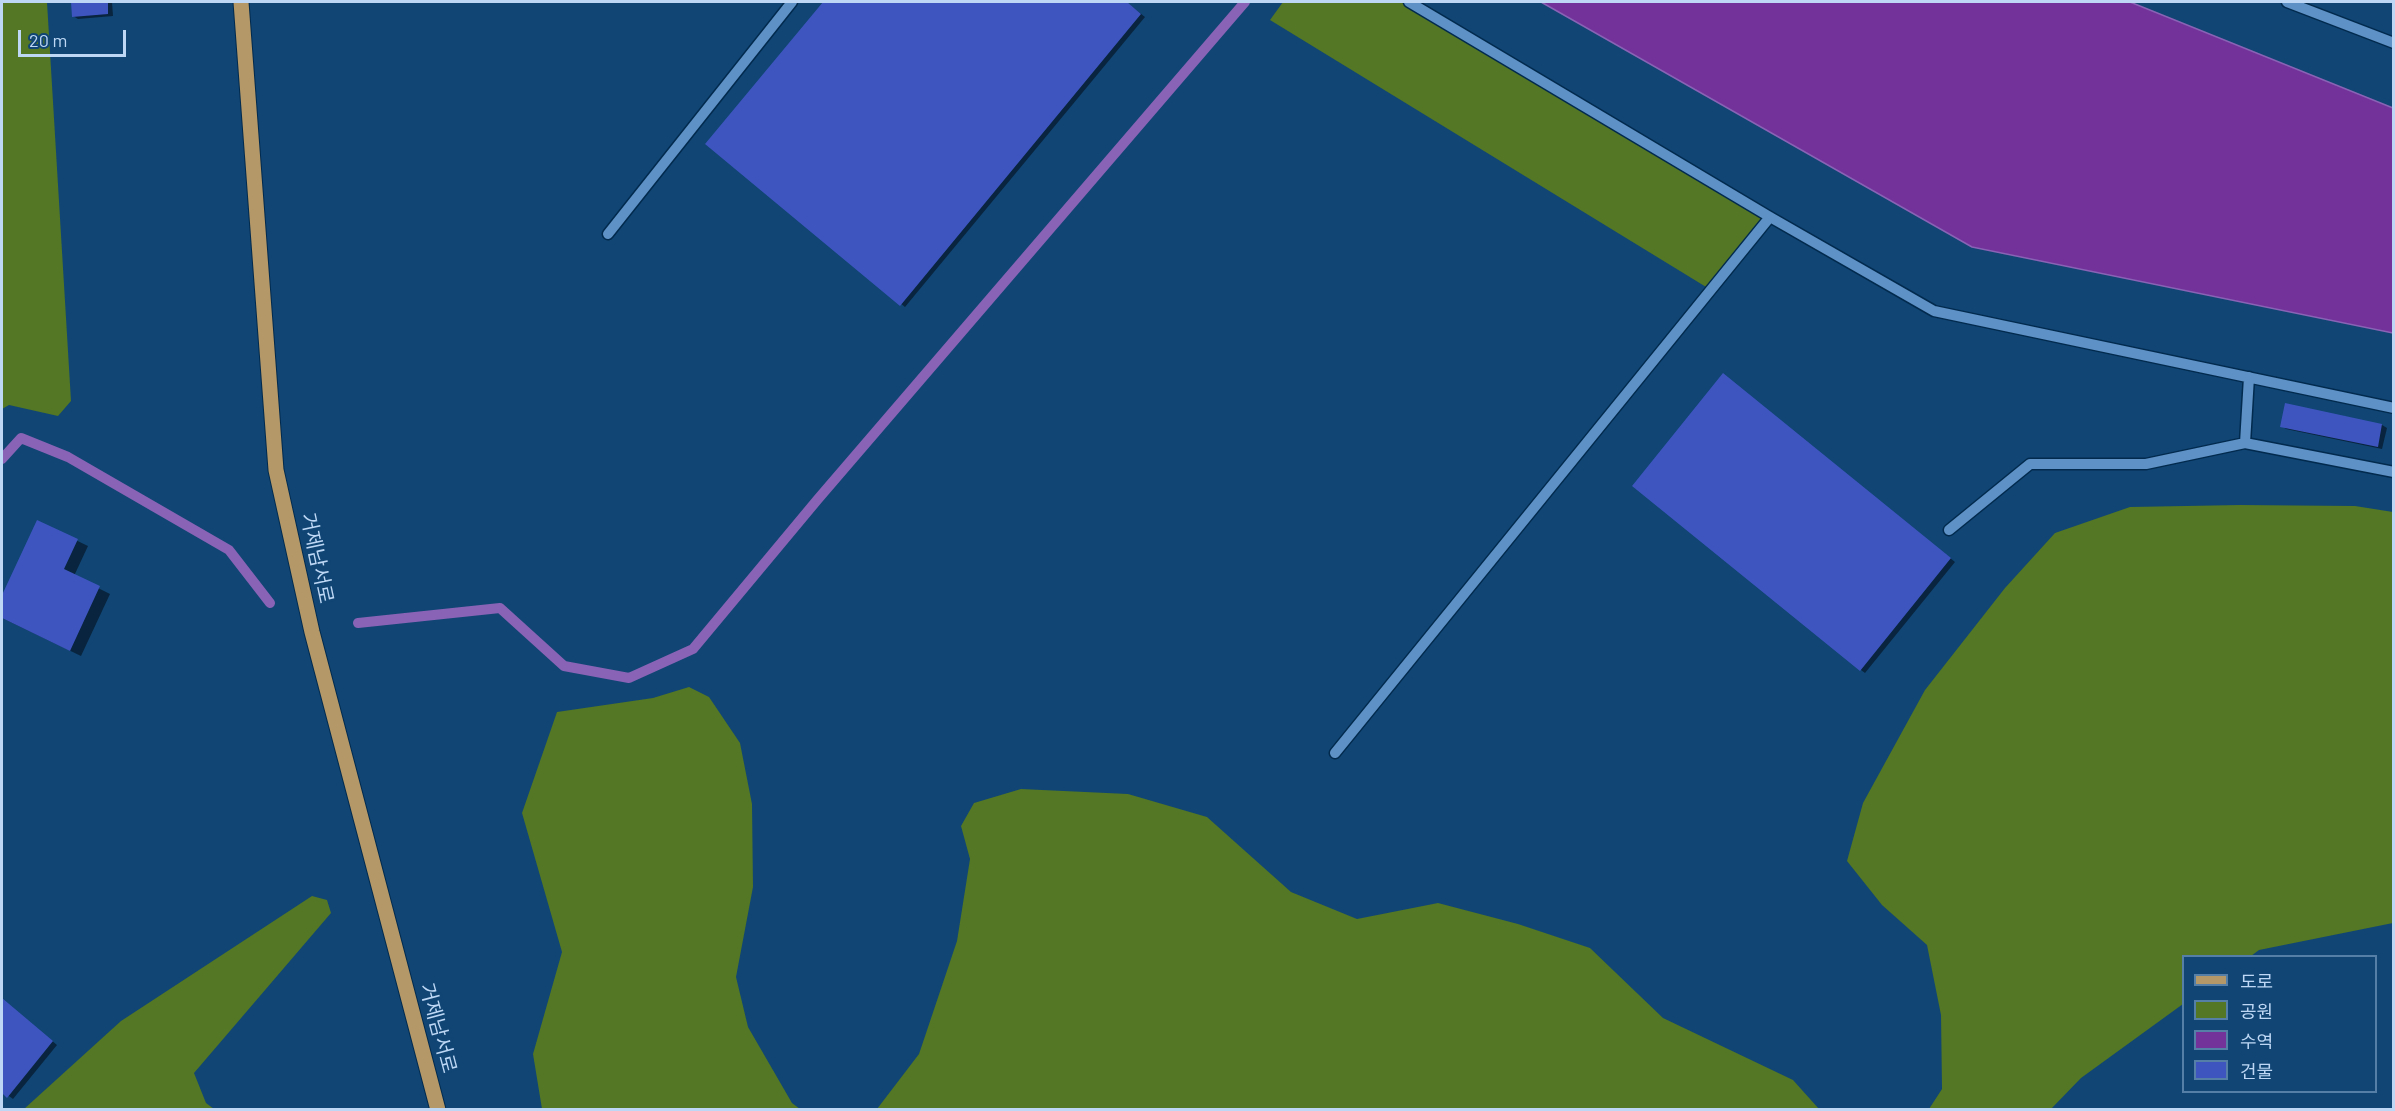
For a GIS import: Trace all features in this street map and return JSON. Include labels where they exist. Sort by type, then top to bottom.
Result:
[{"type":"main road","name":"거제남서로","points":[[241,2],[276,470],[312,632],[438,1110]]},
{"type":"lane","points":[[608,234],[792,2]]},
{"type":"lane","points":[[1409,2],[1770,217],[1934,311],[2394,408]]},
{"type":"lane","points":[[2287,2],[2394,43]]},
{"type":"lane","points":[[1335,753],[1770,217]]},
{"type":"lane","points":[[2245,444],[2249,377]]},
{"type":"lane","points":[[1949,530],[2030,464],[2146,464],[2245,444],[2394,472]]},
{"type":"green space","points":[[2,2],[47,2],[71,401],[58,416],[9,405],[2,409]]},
{"type":"green space","points":[[1283,2],[1409,2],[1770,217],[1711,290],[1270,20]]},
{"type":"green space","points":[[2355,506],[2393,512],[2393,923],[2259,950],[2252,955],[2182,955],[2182,1005],[2081,1078],[2051,1109],[1929,1109],[1942,1089],[1941,1015],[1927,945],[1882,905],[1847,861],[1863,803],[1925,690],[2005,588],[2055,533],[2130,507]]},
{"type":"green space","points":[[689,687],[709,697],[740,743],[752,804],[753,887],[736,977],[748,1027],[792,1103],[800,1109],[542,1109],[533,1054],[562,952],[522,813],[557,712],[653,698]]},
{"type":"green space","points":[[1021,789],[1128,794],[1207,817],[1291,892],[1357,919],[1438,903],[1518,924],[1590,948],[1663,1018],[1793,1080],[1819,1109],[877,1109],[919,1054],[957,941],[970,859],[961,826],[974,803]]},
{"type":"green space","points":[[312,896],[327,900],[331,913],[194,1073],[206,1103],[214,1109],[24,1109],[121,1021]]},
{"type":"water","points":[[1541,2],[2130,2],[2393,108],[2393,333],[1972,247]]},
{"type":"building","points":[[71,2],[108,2],[108,14],[72,17]]},
{"type":"building","points":[[823,2],[1127,2],[1141,14],[900,306],[705,144]]},
{"type":"building","points":[[1723,373],[1951,558],[1860,671],[1632,486]]},
{"type":"building","points":[[2285,403],[2382,424],[2378,447],[2280,427]]},
{"type":"building","points":[[37,520],[78,539],[64,569],[100,586],[70,651],[2,618],[2,595]]},
{"type":"building","points":[[2,998],[53,1041],[7,1098],[2,1093]]},
{"type":"waterway","points":[[358,623],[500,608],[564,666],[629,678],[693,649],[818,499],[1245,2]]},
{"type":"waterway","points":[[2,459],[21,438],[68,457],[229,550],[270,603]]}]
